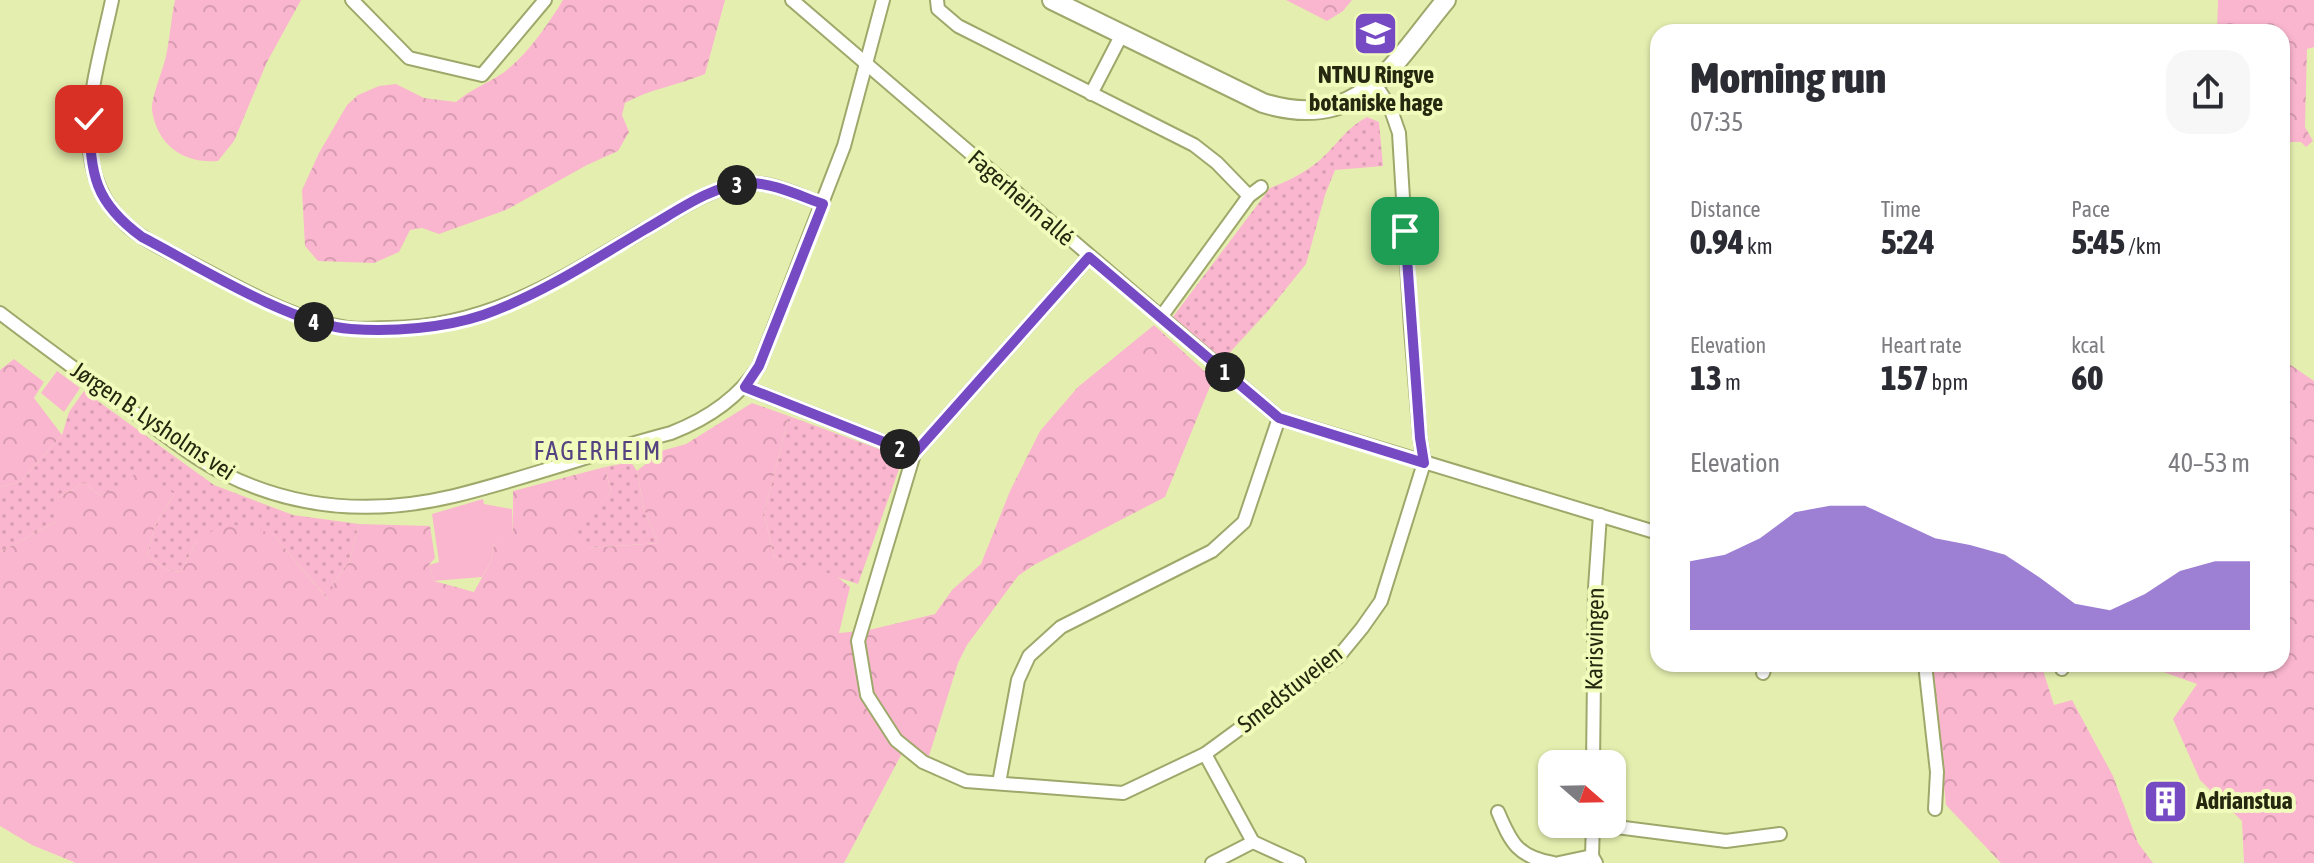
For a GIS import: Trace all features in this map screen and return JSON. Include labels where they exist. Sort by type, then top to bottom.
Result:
[{"type":"street","points":[[112,0],[89,119],[92,174],[104,198],[116,215],[142,237],[313,321],[351,329],[410,328],[482,315],[563,278],[717,189],[762,184],[823,204]]},
{"type":"street","points":[[352,0],[409,58],[482,75],[545,0]]},
{"type":"street","name":"Fagerheim allé","points":[[792,0],[1279,418],[1650,531]]},
{"type":"street","name":"Jørgen B. Lysholms vei","points":[[0,313],[175,443],[220,472],[263,491],[336,507],[382,507],[452,496],[583,460],[690,426],[727,403],[745,387],[759,366],[844,146],[883,0]]},
{"type":"street","points":[[937,0],[938,9],[958,26],[1194,145],[1217,163],[1249,196]]},
{"type":"street","points":[[1052,0],[1255,100],[1300,112],[1339,107],[1357,99],[1375,84],[1446,0]]},
{"type":"street","points":[[1091,94],[1122,34]]},
{"type":"street","name":"Smedstuveien","points":[[914,454],[858,641],[867,695],[896,740],[923,762],[966,781],[1123,793],[1205,754],[1339,656],[1381,601],[1424,463],[1413,358],[1399,133],[1390,107],[1375,84]]},
{"type":"street","points":[[1161,317],[1249,196],[1261,187]]},
{"type":"street","points":[[745,387],[914,454],[1089,257]]},
{"type":"street","points":[[999,783],[1018,680],[1029,656],[1061,627],[1212,551],[1244,522],[1279,418]]},
{"type":"street","name":"Karisvingen","points":[[1593,750],[1595,588],[1600,515]]},
{"type":"street","points":[[1926,672],[1936,756],[1935,809]]},
{"type":"street","points":[[1205,754],[1253,842],[1299,863]]},
{"type":"street","points":[[1498,812],[1510,841],[1524,854],[1556,863],[1594,860],[1593,838]]},
{"type":"street","points":[[1626,828],[1726,841],[1780,834]]},
{"type":"street","points":[[1212,863],[1253,842]]},
{"type":"green space","points":[[175,0],[301,0],[267,62],[234,141],[218,161],[194,159],[174,150],[166,143],[155,123],[152,105],[166,56]]},
{"type":"green space","points":[[563,0],[725,0],[705,74],[625,103],[622,115],[629,132],[618,151],[506,210],[439,234],[422,228],[410,230],[399,252],[374,263],[318,261],[305,246],[302,190],[347,105],[358,95],[379,86],[396,84],[424,98],[456,102],[503,73],[521,57]]},
{"type":"green space","points":[[1286,0],[1352,0],[1343,11],[1327,21]]},
{"type":"green space","points":[[2218,0],[2314,0],[2314,47],[2307,49],[2305,127],[2313,141],[2306,147],[2301,142],[2290,142],[2290,24],[2217,24]]},
{"type":"green space","points":[[1367,117],[1379,122],[1383,166],[1335,170],[1306,264],[1221,362],[1172,318],[1270,188],[1314,165],[1353,126]]},
{"type":"green space","points":[[1154,325],[1213,379],[1165,497],[1018,576],[967,645],[958,663],[928,759],[908,742],[844,863],[76,863],[32,845],[0,826],[0,552],[57,521],[57,498],[84,483],[101,496],[143,469],[174,494],[155,526],[147,555],[167,570],[181,572],[197,540],[226,523],[272,533],[329,601],[334,582],[349,562],[359,524],[430,526],[435,558],[429,565],[434,581],[474,592],[491,561],[494,543],[513,534],[513,491],[605,467],[611,492],[573,534],[589,548],[658,543],[644,509],[637,471],[661,451],[686,444],[752,403],[789,416],[764,513],[774,557],[835,575],[850,587],[839,633],[869,630],[935,614],[952,590],[981,564],[1010,491],[1040,431],[1078,387]]},
{"type":"green space","points":[[14,359],[44,382],[34,398],[62,435],[20,482],[0,487],[0,370]]},
{"type":"green space","points":[[2290,364],[2314,381],[2314,863],[2244,863],[2242,821],[2200,780],[2173,719],[2197,684],[2163,672],[2290,672]]},
{"type":"green space","points":[[57,371],[80,388],[64,412],[41,393]]},
{"type":"green space","points":[[84,391],[214,485],[293,515],[359,524],[349,562],[334,582],[330,602],[272,533],[197,540],[181,572],[167,570],[147,555],[155,526],[174,494],[101,496],[84,483],[57,498],[57,521],[0,552],[0,487],[20,482],[62,435],[69,412]]},
{"type":"green space","points":[[789,416],[903,458],[858,584],[774,557],[764,513]]},
{"type":"green space","points":[[631,462],[637,471],[644,509],[658,543],[588,548],[572,533],[611,492],[605,467]]},
{"type":"green space","points":[[483,499],[484,504],[512,509],[513,535],[494,543],[491,561],[482,577],[434,581],[429,565],[439,562],[432,514]]},
{"type":"green space","points":[[1931,672],[2044,672],[2054,705],[2072,700],[2113,776],[2138,843],[2153,863],[2001,863],[1946,805]]},
{"type":"place","name":"NTNU Ringve botaniske hage","points":[[1376,33]]},
{"type":"place","name":"Adrianstua","points":[[2165,801]]},
{"type":"district","name":"FAGERHEIM","points":[[598,451]]},
{"type":"route","points":[[89,119],[92,174],[104,198],[128,226],[142,237],[266,300],[313,321],[351,329],[410,328],[482,315],[563,278],[717,189],[762,184],[823,204],[759,366],[745,387],[914,454],[1089,257],[1279,418],[1424,463],[1405,231]]}]
